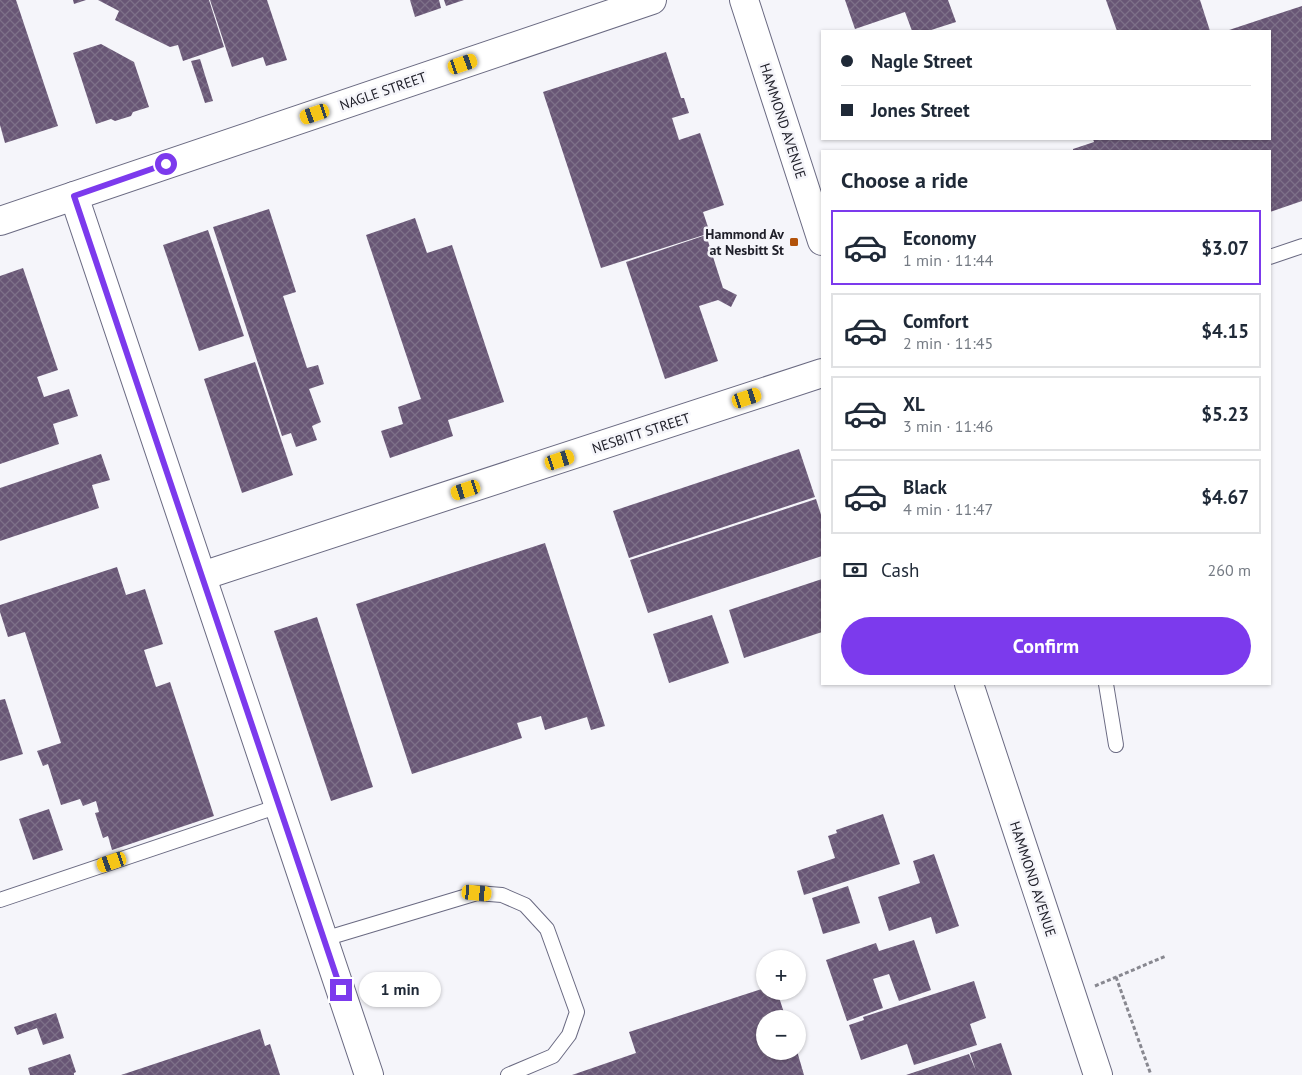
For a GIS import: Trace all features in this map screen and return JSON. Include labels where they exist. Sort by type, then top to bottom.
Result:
[{"type":"main road","name":"NAGLE STREET","points":[[0,220],[652,0]]},
{"type":"main road","name":"HAMMOND AVENUE","points":[[744,0],[821,238]]},
{"type":"main road","points":[[74,196],[369,1075]]},
{"type":"main road","name":"NESBITT STREET","points":[[202,576],[821,374]]},
{"type":"main road","name":"HAMMOND AVENUE","points":[[969,685],[1098,1075]]},
{"type":"lane","points":[[1271,257],[1302,246]]},
{"type":"lane","points":[[1106,685],[1116,745]]},
{"type":"lane","points":[[0,900],[279,806]]},
{"type":"lane","points":[[324,939],[477,893],[502,895],[525,906],[547,928],[577,1012],[569,1035],[553,1056],[508,1075]]},
{"type":"path","points":[[1071,996],[1166,956]]},
{"type":"path","points":[[1116,977],[1151,1075]]},
{"type":"building","points":[[0,0],[16,0],[58,126],[5,143],[0,125]]},
{"type":"building","points":[[73,0],[86,0],[74,4]]},
{"type":"building","points":[[98,0],[209,0],[224,47],[183,61],[178,45],[170,47],[115,20],[119,11]]},
{"type":"building","points":[[210,0],[267,0],[287,60],[266,66],[263,57],[232,67]]},
{"type":"building","points":[[410,0],[439,0],[441,8],[415,17]]},
{"type":"building","points":[[444,0],[464,0],[446,6]]},
{"type":"building","points":[[845,0],[948,0],[956,22],[931,30],[912,30],[905,12],[855,29]]},
{"type":"building","points":[[1106,0],[1200,0],[1210,30],[1117,30]]},
{"type":"building","points":[[1302,6],[1302,201],[1271,212],[1271,150],[1073,150],[1094,142],[1093,140],[1271,140],[1271,30],[1229,30]]},
{"type":"building","points":[[101,44],[134,62],[149,107],[133,112],[131,116],[115,121],[111,119],[96,124],[73,53]]},
{"type":"building","points":[[666,52],[681,98],[684,98],[689,113],[672,118],[679,140],[700,133],[724,205],[703,212],[710,233],[601,268],[543,92]]},
{"type":"building","points":[[200,59],[213,101],[205,103],[191,61]]},
{"type":"building","points":[[269,209],[296,292],[283,296],[307,368],[318,365],[324,384],[309,389],[321,422],[312,426],[317,440],[296,447],[291,433],[282,436],[213,227]]},
{"type":"building","points":[[415,218],[427,253],[452,245],[504,402],[448,420],[453,436],[390,458],[381,431],[403,424],[398,407],[421,399],[366,235]]},
{"type":"building","points":[[208,230],[244,336],[199,351],[163,245]]},
{"type":"building","points":[[706,235],[723,288],[737,295],[731,307],[718,300],[699,306],[718,361],[665,379],[626,262]]},
{"type":"building","points":[[23,268],[58,370],[37,377],[44,397],[69,389],[78,416],[53,424],[59,444],[0,464],[0,276]]},
{"type":"building","points":[[255,362],[293,475],[242,493],[204,379]]},
{"type":"building","points":[[799,449],[815,497],[629,558],[613,511]]},
{"type":"building","points":[[101,454],[110,480],[92,485],[99,508],[0,541],[0,488]]},
{"type":"building","points":[[816,499],[821,515],[821,556],[648,613],[630,560]]},
{"type":"building","points":[[545,543],[605,726],[591,730],[587,717],[545,730],[541,716],[517,723],[522,738],[412,774],[356,604]]},
{"type":"building","points":[[117,567],[126,595],[145,589],[163,644],[144,650],[156,687],[170,682],[214,816],[112,850],[108,836],[103,838],[95,813],[99,812],[96,801],[83,806],[80,799],[61,805],[48,764],[43,766],[37,751],[61,743],[25,632],[8,637],[0,612],[0,605]]},
{"type":"building","points":[[821,579],[821,632],[744,658],[729,610]]},
{"type":"building","points":[[712,615],[729,663],[669,683],[653,634]]},
{"type":"building","points":[[317,617],[373,787],[331,801],[274,631]]},
{"type":"building","points":[[5,699],[23,754],[0,761],[0,700]]},
{"type":"building","points":[[49,809],[63,850],[33,860],[19,819]]},
{"type":"building","points":[[883,814],[900,864],[804,895],[797,871],[835,858],[828,836],[837,833],[836,830]]},
{"type":"building","points":[[934,854],[959,926],[936,934],[931,917],[889,931],[878,897],[920,883],[913,861]]},
{"type":"building","points":[[848,886],[860,923],[823,934],[812,898]]},
{"type":"building","points":[[914,940],[931,990],[899,1001],[889,974],[873,979],[883,1008],[847,1021],[826,960],[876,943],[879,951]]},
{"type":"building","points":[[974,981],[986,1018],[970,1024],[977,1045],[914,1065],[907,1044],[861,1060],[849,1025],[864,1020],[863,1017]]},
{"type":"building","points":[[756,991],[756,1000],[780,1000],[783,1010],[756,1010],[756,1060],[800,1060],[804,1075],[572,1075],[636,1053],[629,1032]]},
{"type":"building","points":[[56,1013],[64,1038],[43,1045],[37,1028],[17,1035],[14,1027]]},
{"type":"building","points":[[260,1029],[265,1046],[270,1044],[280,1075],[121,1075]]},
{"type":"building","points":[[1001,1043],[1012,1075],[906,1075],[969,1054],[976,1071],[970,1053]]},
{"type":"building","points":[[70,1054],[76,1072],[74,1075],[30,1075],[28,1068]]},
{"type":"place","name":"Hammond Av at Nesbitt St","points":[[794,242]]},
{"type":"route","points":[[166,164],[74,196],[341,990]]}]
